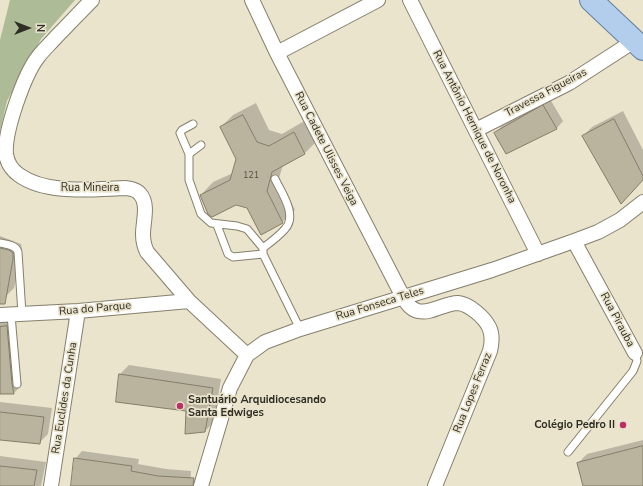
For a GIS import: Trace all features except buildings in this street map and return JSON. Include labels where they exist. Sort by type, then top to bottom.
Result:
[{"type":"main road","points":[[590,0],[639,45]]},
{"type":"street","name":"Rua Mineira","points":[[92,0],[38,56],[27,73],[9,127],[6,144],[9,164],[19,174],[34,182],[48,186],[66,189],[126,188],[140,193],[145,206],[143,234],[147,252],[189,301],[247,355]]},
{"type":"street","name":"Rua Cadete Ulisses Veiga","points":[[252,0],[277,53],[403,297]]},
{"type":"street","points":[[277,53],[378,0]]},
{"type":"street","name":"Rua Antônio Hernique de Noronha","points":[[410,0],[538,254]]},
{"type":"street","name":"Travessa Figueiras","points":[[476,130],[569,83],[639,45]]},
{"type":"street","name":"Rua Fonseca Teles","points":[[201,486],[230,388],[247,355],[265,342],[300,329],[492,270],[574,241],[598,232],[620,220],[643,202]]},
{"type":"street","name":"Rua Pirauba","points":[[574,241],[638,360]]},
{"type":"street","name":"Rua Lopes Ferraz","points":[[403,297],[410,308],[419,311],[429,311],[450,304],[459,303],[472,309],[489,327],[491,334],[492,342],[490,352],[435,486]]},
{"type":"street","name":"Rua do Parque","points":[[11,315],[78,311],[189,301]]},
{"type":"street","name":"Rua Euclides da Cunha","points":[[51,486],[78,311]]},
{"type":"lane","points":[[193,124],[182,130],[180,133],[189,154],[189,180],[201,214],[211,223],[216,225],[237,226],[247,229],[263,251],[300,329]]},
{"type":"lane","points":[[189,154],[201,145]]},
{"type":"lane","points":[[216,225],[228,254],[233,257],[263,251],[287,228],[290,218],[288,207],[275,179]]},
{"type":"lane","points":[[0,243],[17,248],[18,252],[11,315],[17,384]]},
{"type":"lane","name":"Rua Pirauba","points":[[568,452],[634,371],[638,360]]},
{"type":"green space","points":[[10,0],[75,0],[41,39],[7,101],[0,131],[0,40]]},
{"type":"place","name":"Santuário Arquidiocesando Santa Edwiges","points":[[180,406]]},
{"type":"place","name":"Colégio Pedro II","points":[[623,425]]}]
